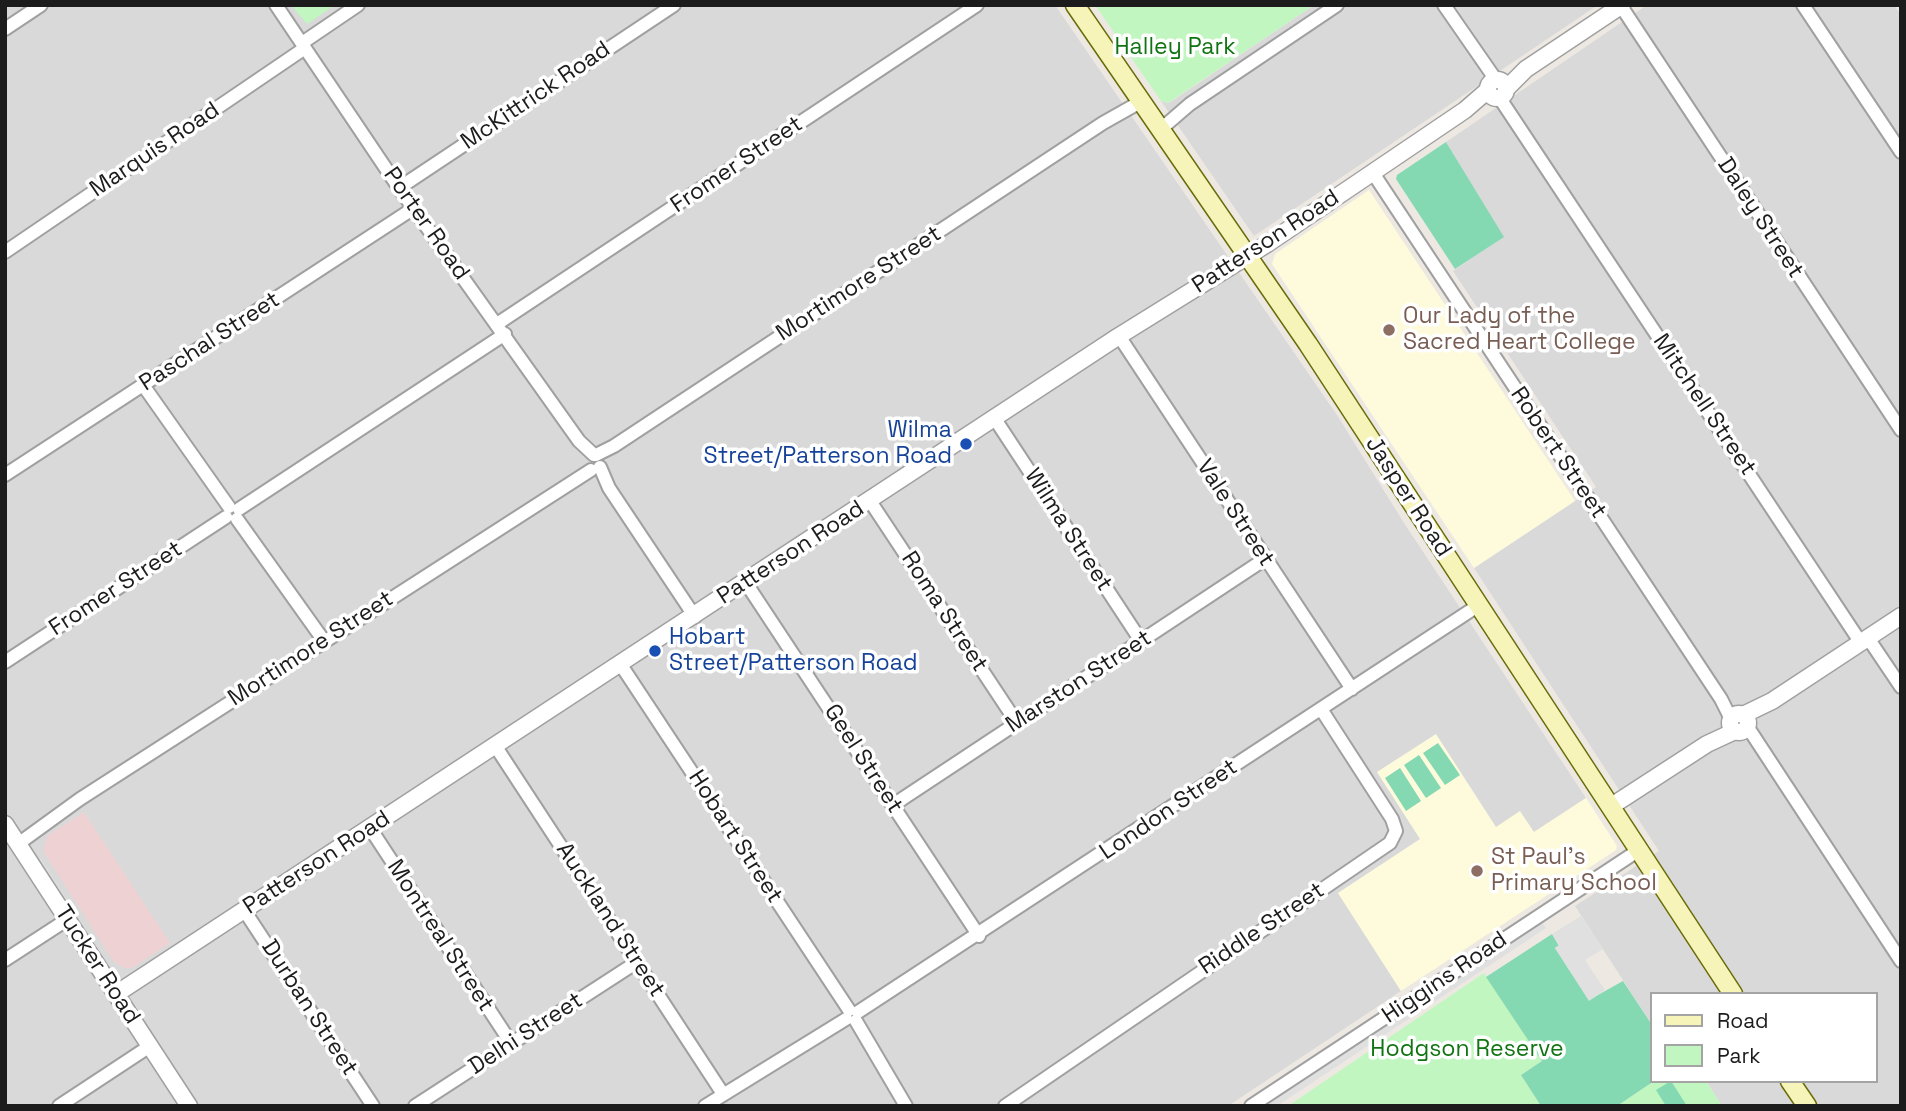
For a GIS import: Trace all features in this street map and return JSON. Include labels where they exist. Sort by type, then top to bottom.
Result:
[{"type":"main road","name":"Jasper Road","points":[[1075,5],[1248,255],[1732,992]]},
{"type":"main road","points":[[1791,1083],[1807,1106]]},
{"type":"street","points":[[7,25],[41,5]]},
{"type":"street","name":"Porter Road","points":[[276,5],[399,188],[579,441],[695,617]]},
{"type":"street","name":"Marquis Road","points":[[5,252],[358,5]]},
{"type":"street","name":"McKittrick Road","points":[[399,188],[654,11],[674,5]]},
{"type":"street","name":"Fromer Street","points":[[5,662],[233,513],[977,5]]},
{"type":"street","points":[[1158,124],[1337,5]]},
{"type":"street","name":"Mitchell Street","points":[[1444,5],[1497,89],[1865,640],[1901,687]]},
{"type":"street","points":[[1803,5],[1901,152]]},
{"type":"street","name":"Patterson Road","points":[[116,994],[695,617],[1119,336],[1373,173],[1621,6]]},
{"type":"street","name":"Daley Street","points":[[1621,6],[1901,430]]},
{"type":"street","name":"Mortimore Street","points":[[13,835],[50,819],[573,479],[614,446],[1140,98]]},
{"type":"street","name":"Robert Street","points":[[1373,173],[1721,699],[1758,746],[1901,961]]},
{"type":"street","name":"Paschal Street","points":[[5,475],[414,208]]},
{"type":"street","name":"Vale Street","points":[[1119,336],[1352,689]]},
{"type":"street","points":[[143,385],[324,641]]},
{"type":"street","name":"Wilma Street","points":[[995,419],[1142,640]]},
{"type":"street","name":"Roma Street","points":[[870,501],[1017,723]]},
{"type":"street","name":"Marston Street","points":[[893,805],[1265,559]]},
{"type":"street","name":"Geel Street","points":[[746,583],[979,936]]},
{"type":"street","name":"London Street","points":[[705,1106],[979,936],[1479,605]]},
{"type":"street","points":[[1610,807],[1901,616]]},
{"type":"street","name":"Hobart Street","points":[[621,665],[852,1016],[906,1106]]},
{"type":"street","name":"Riddle Street","points":[[1005,1106],[1391,843],[1396,831],[1392,819],[1321,709]]},
{"type":"street","name":"Auckland Street","points":[[495,747],[723,1094]]},
{"type":"street","name":"Montreal Street","points":[[370,828],[511,1043]]},
{"type":"street","name":"Tucker Road","points":[[13,835],[189,1106]]},
{"type":"street","name":"Higgins Road","points":[[1251,1106],[1639,850]]},
{"type":"street","name":"Durban Street","points":[[244,910],[373,1106]]},
{"type":"street","points":[[5,960],[68,919]]},
{"type":"street","name":"Delhi Street","points":[[415,1106],[638,962]]},
{"type":"street","points":[[60,1106],[150,1046]]},
{"type":"shaded area","points":[[5,5],[1055,5],[1337,415],[1404,523],[1586,798],[1534,832],[1496,827],[1378,773],[1421,839],[1338,893],[1401,991],[1228,1106],[5,1106]]},
{"type":"shaded area","points":[[1314,5],[1598,5],[1254,236],[1161,101],[1169,103]]},
{"type":"shaded area","points":[[1647,5],[1894,5],[1901,15],[1901,1106],[1722,1106],[1707,1083],[1878,1083],[1878,992],[1650,992],[1650,1022],[1575,906],[1659,851],[1474,568],[1596,487],[1453,271],[1503,237],[1446,142]]},
{"type":"shaded area","name":"Our Lady of the Sacred Heart College","points":[[1369,190],[1575,501],[1474,568],[1272,264],[1275,254]]},
{"type":"shaded area","name":"St Paul's Primary School","points":[[1436,734],[1496,827],[1520,811],[1534,832],[1586,798],[1617,846],[1616,850],[1401,991],[1338,893],[1420,839],[1377,772]]},
{"type":"shaded area","points":[[84,812],[170,943],[127,969],[114,962],[43,851],[47,836]]},
{"type":"shaded area","points":[[34,857],[41,859],[107,963],[107,970]]},
{"type":"shaded area","points":[[1581,916],[1603,949],[1585,960],[1605,990],[1589,1001],[1555,948],[1559,945],[1552,934]]},
{"type":"shaded area","points":[[1541,921],[1546,928],[1277,1106],[1262,1106]]},
{"type":"green space","points":[[291,5],[335,5],[307,24]]},
{"type":"green space","name":"Halley Park","points":[[1095,5],[1314,5],[1168,103],[1161,101]]},
{"type":"green space","points":[[1446,142],[1504,237],[1455,269],[1396,179],[1397,175]]},
{"type":"green space","points":[[1438,743],[1460,775],[1445,785],[1423,753]]},
{"type":"green space","points":[[1419,755],[1441,788],[1426,798],[1404,765]]},
{"type":"green space","points":[[1400,768],[1421,801],[1406,811],[1385,778]]},
{"type":"green space","points":[[1552,934],[1559,946],[1555,948],[1589,1000],[1623,981],[1650,1022],[1651,1083],[1617,1106],[1541,1106],[1521,1075],[1542,1061],[1486,977]]},
{"type":"green space","name":"Hodgson Reserve","points":[[1484,973],[1542,1061],[1521,1075],[1541,1106],[1288,1106]]},
{"type":"green space","points":[[1651,1083],[1707,1083],[1722,1106],[1617,1106]]},
{"type":"green space","points":[[1672,1083],[1687,1106],[1666,1106],[1656,1090]]},
{"type":"place","name":"Our Lady of the Sacred Heart College","points":[[1389,330]]},
{"type":"place","name":"Wilma Street/Patterson Road","points":[[966,444]]},
{"type":"place","name":"Hobart Street/Patterson Road","points":[[655,651]]},
{"type":"place","name":"St Paul's Primary School","points":[[1477,871]]}]
